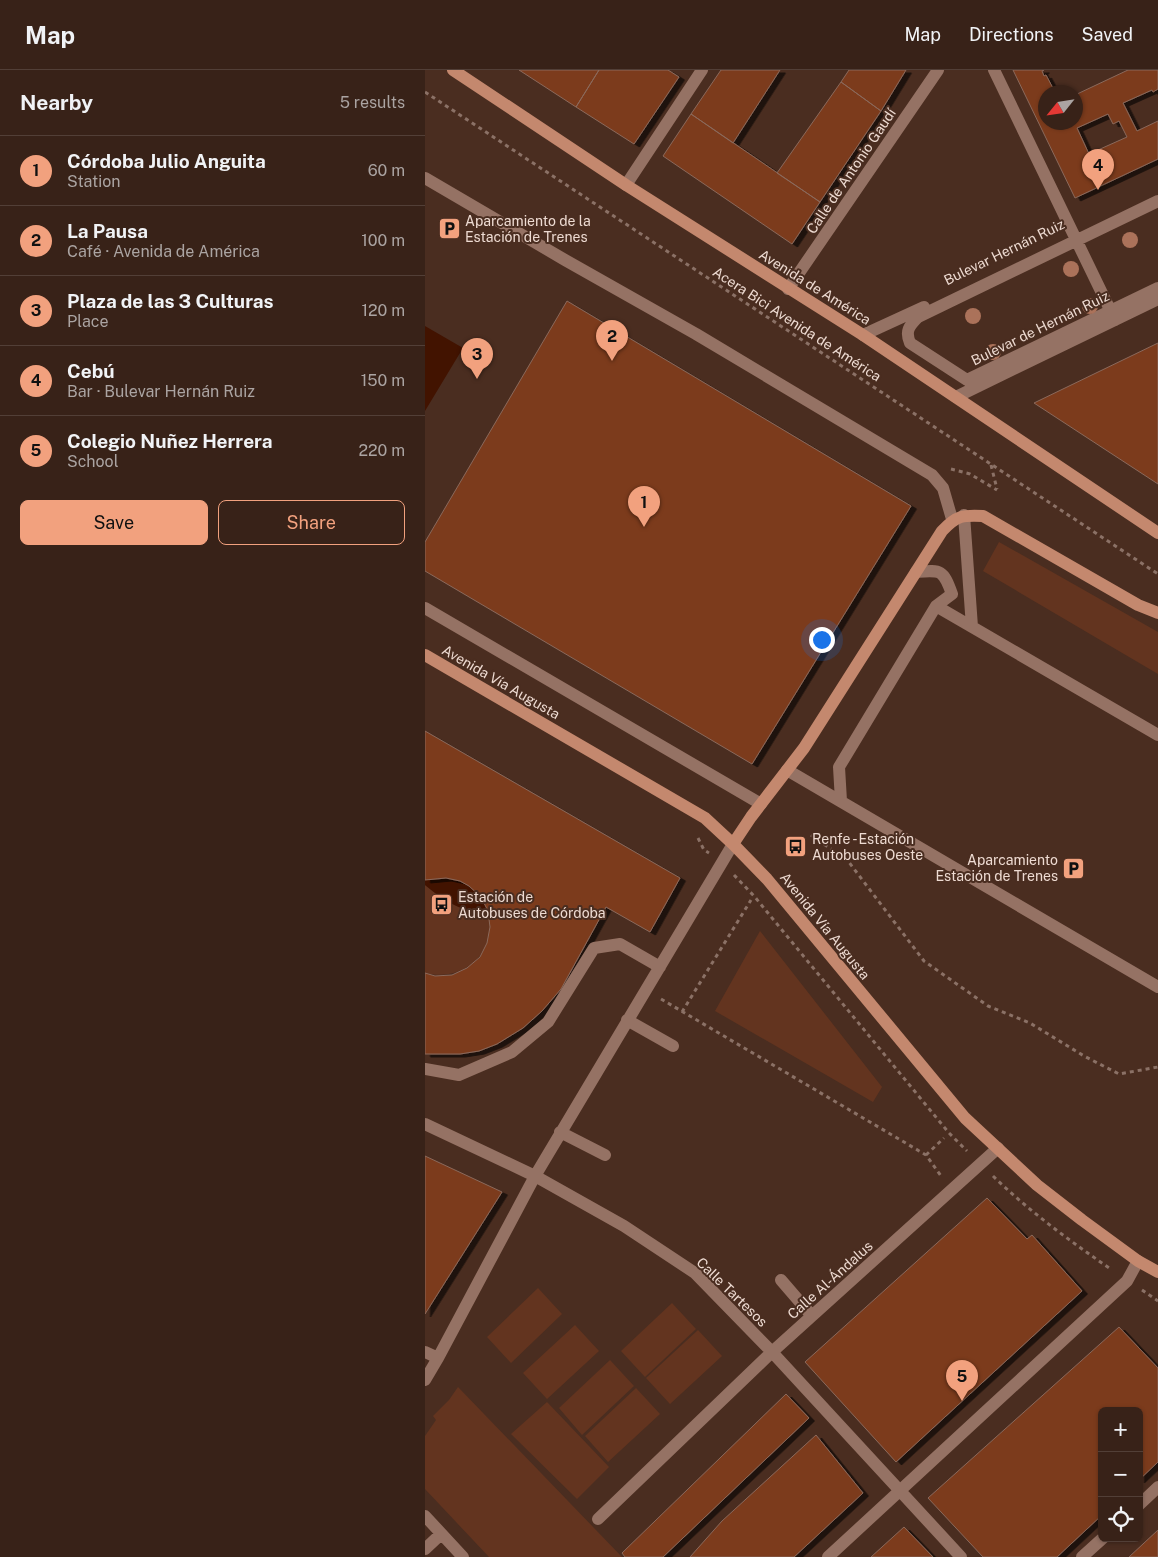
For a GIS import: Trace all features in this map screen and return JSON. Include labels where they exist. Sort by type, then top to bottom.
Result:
[{"type":"main road","name":"Avenida de América","points":[[453,70],[626,185],[863,335],[1158,533]]},
{"type":"main road","points":[[733,844],[804,748],[942,531],[958,517],[983,516],[1138,605],[1158,613]]},
{"type":"main road","name":"Avenida Vía Augusta","points":[[425,655],[705,818],[767,879],[965,1118],[1059,1203],[1138,1261],[1158,1272]]},
{"type":"street","points":[[626,185],[702,70]]},
{"type":"street","name":"Calle de Antonio Gaudí","points":[[788,288],[938,70]]},
{"type":"street","points":[[995,70],[1113,315]]},
{"type":"street","points":[[425,178],[696,334],[932,474],[943,488],[958,517],[972,627]]},
{"type":"street","name":"Bulevar Hernán Ruiz","points":[[863,335],[1075,237],[1158,194]]},
{"type":"street","name":"Bulevar de Hernán Ruiz","points":[[1158,201],[1075,237],[918,317],[909,326],[907,335],[910,343],[967,380],[1113,315],[1158,288]]},
{"type":"street","points":[[956,397],[1113,315],[1158,299]]},
{"type":"street","points":[[841,801],[839,767],[936,606],[952,594],[946,577],[936,570],[916,572]]},
{"type":"street","points":[[936,606],[1158,735]]},
{"type":"street","points":[[425,608],[761,804]]},
{"type":"street","points":[[787,770],[1158,987]]},
{"type":"street","points":[[425,1380],[560,1132],[733,844]]},
{"type":"street","points":[[425,1069],[459,1075],[512,1052],[548,1022],[594,948],[620,944],[660,967]]},
{"type":"street","points":[[627,1020],[673,1046]]},
{"type":"street","name":"Calle Tartesos","points":[[425,1124],[535,1176],[624,1226],[695,1273],[772,1352],[961,1557]]},
{"type":"street","points":[[560,1132],[605,1155]]},
{"type":"street","name":"Calle Al-Ándalus","points":[[598,1519],[772,1352],[997,1148]]},
{"type":"street","points":[[828,1557],[1127,1280],[1138,1261]]},
{"type":"street","points":[[781,1280],[812,1316]]},
{"type":"street","points":[[425,1352],[438,1358]]},
{"type":"street","points":[[1143,1500],[1158,1487]]},
{"type":"street","points":[[425,1516],[463,1557]]},
{"type":"street","points":[[425,1549],[441,1534]]},
{"type":"street","points":[[1082,1557],[1099,1542]]},
{"type":"path","name":"Acera Bici Avenida de América","points":[[425,92],[1158,574]]},
{"type":"path","points":[[970,474],[997,490],[991,464]]},
{"type":"path","points":[[811,835],[848,861],[924,961],[987,1006],[1029,1023],[1084,1056],[1119,1074],[1158,1067]]},
{"type":"path","points":[[682,1012],[751,900]]},
{"type":"path","points":[[645,990],[926,1155],[950,1191]]},
{"type":"path","points":[[926,1155],[944,1138]]},
{"type":"shaded area","points":[[425,326],[463,348],[425,411]]},
{"type":"shaded area","points":[[999,542],[1158,632],[1158,674],[983,571]]},
{"type":"shaded area","points":[[440,877],[457,880],[475,891],[488,911],[470,910],[454,905],[425,885],[425,880]]},
{"type":"shaded area","points":[[425,885],[454,905],[470,910],[488,911],[490,927],[484,950],[469,966],[459,971],[437,975],[425,973]]},
{"type":"shaded area","points":[[760,931],[882,1087],[873,1102],[715,1011]]},
{"type":"shaded area","points":[[538,1288],[562,1314],[511,1363],[487,1337]]},
{"type":"shaded area","points":[[672,1303],[696,1329],[645,1377],[621,1351]]},
{"type":"shaded area","points":[[575,1325],[599,1351],[547,1399],[523,1373]]},
{"type":"shaded area","points":[[698,1330],[722,1356],[670,1404],[646,1378]]},
{"type":"shaded area","points":[[610,1360],[634,1386],[582,1435],[559,1408]]},
{"type":"shaded area","points":[[458,1387],[622,1557],[489,1557],[425,1489],[425,1436],[436,1420],[433,1416],[449,1400]]},
{"type":"shaded area","points":[[636,1388],[660,1414],[608,1462],[585,1436]]},
{"type":"shaded area","points":[[547,1402],[609,1467],[577,1499],[511,1434]]},
{"type":"building","points":[[519,70],[599,70],[576,107]]},
{"type":"building","points":[[599,70],[668,70],[679,77],[634,144],[576,107]]},
{"type":"building","points":[[721,70],[780,70],[733,143],[691,114]]},
{"type":"building","points":[[849,70],[906,70],[881,111],[841,82]]},
{"type":"building","points":[[1013,70],[1044,70],[1042,71],[1044,76],[1046,75],[1051,85],[1038,85],[1038,122]]},
{"type":"building","points":[[1128,70],[1158,70],[1158,89],[1123,103],[1137,131],[1158,121],[1158,159],[1075,198],[1042,130],[1078,130],[1089,154],[1127,137],[1119,121],[1113,124],[1108,114],[1083,125],[1083,91]]},
{"type":"building","points":[[841,82],[881,111],[820,202],[777,173]]},
{"type":"building","points":[[691,114],[820,202],[792,244],[663,156]]},
{"type":"building","points":[[567,301],[911,506],[752,764],[425,571],[425,542]]},
{"type":"building","points":[[1158,343],[1158,484],[1034,403]]},
{"type":"building","points":[[425,731],[680,878],[650,932],[606,907],[561,989],[542,1011],[523,1028],[497,1044],[479,1051],[460,1054],[425,1054],[425,973],[435,976],[452,975],[467,968],[480,957],[487,943],[490,927],[488,911],[481,897],[469,886],[460,881],[446,878],[425,880]]},
{"type":"building","points":[[425,1156],[502,1192],[425,1314]]},
{"type":"building","points":[[987,1198],[1027,1239],[1032,1235],[1082,1291],[896,1462],[805,1362]]},
{"type":"building","points":[[1119,1327],[1158,1368],[1158,1462],[1143,1476],[1143,1407],[1098,1407],[1098,1519],[1057,1557],[983,1557],[928,1498]]},
{"type":"building","points":[[786,1394],[809,1418],[663,1557],[625,1557],[622,1553]]},
{"type":"building","points":[[816,1435],[863,1493],[794,1557],[690,1557],[722,1521]]},
{"type":"building","points":[[904,1527],[933,1557],[871,1557]]},
{"type":"building","points":[[1158,1530],[1158,1557],[1129,1557]]},
{"type":"place","name":"Cebú","points":[[1098,190]]},
{"type":"place","name":"Aparcamiento de la Estación de Trenes","points":[[449,229]]},
{"type":"place","name":"La Pausa","points":[[612,361]]},
{"type":"place","name":"Plaza de las 3 Culturas","points":[[477,379]]},
{"type":"place","name":"Córdoba Julio Anguita","points":[[644,527]]},
{"type":"place","name":"Renfe - Estación Autobuses Oeste","points":[[796,847]]},
{"type":"place","name":"Aparcamiento Estación de Trenes","points":[[1074,868]]},
{"type":"place","name":"Estación de Autobuses de Córdoba","points":[[442,905]]},
{"type":"place","name":"Colegio Nuñez Herrera","points":[[962,1401]]}]
